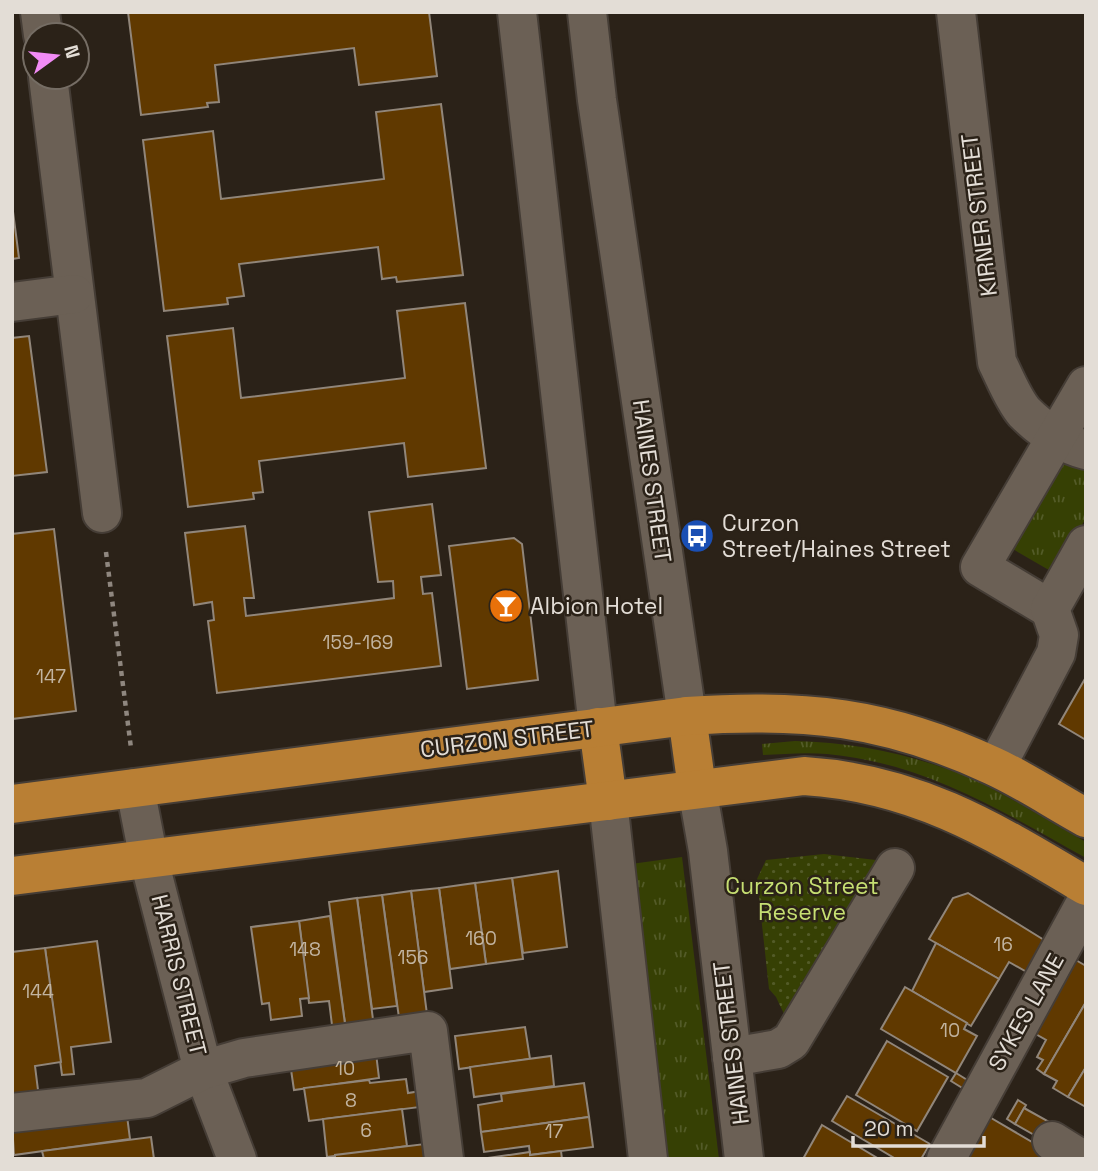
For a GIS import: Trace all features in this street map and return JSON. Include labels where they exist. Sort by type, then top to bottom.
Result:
[{"type":"highway","name":"CURZON STREET","points":[[12,804],[687,716],[778,713],[858,720],[924,737],[996,767],[1086,818]]},
{"type":"highway","name":"HAINES STREET","points":[[687,716],[697,788]]},
{"type":"highway","points":[[598,727],[608,802]]},
{"type":"highway","points":[[12,877],[804,776],[859,782],[930,802],[967,817],[1006,838],[1086,886]]},
{"type":"street","points":[[517,12],[598,727]]},
{"type":"street","name":"HAINES STREET","points":[[587,12],[601,128],[687,716]]},
{"type":"street","name":"KIRNER STREET","points":[[956,12],[997,362],[1023,411],[1070,444]]},
{"type":"street","points":[[50,91],[102,513]]},
{"type":"street","points":[[12,302],[75,294]]},
{"type":"street","points":[[996,767],[1058,648],[1059,635],[1050,609],[980,567],[1070,444],[1086,386]]},
{"type":"street","points":[[1050,609],[1086,545]]},
{"type":"street","name":"HARRIS STREET","points":[[135,788],[149,860],[203,1070],[237,1159]]},
{"type":"street","name":"HAINES STREET","points":[[697,788],[708,851],[744,1159]]},
{"type":"street","points":[[608,802],[648,1159]]},
{"type":"street","points":[[733,1057],[778,1049],[791,1041],[895,868]]},
{"type":"street","name":"SYKES LANE","points":[[946,1159],[1086,902]]},
{"type":"street","points":[[12,1113],[147,1098],[203,1070],[244,1058],[428,1031],[444,1159]]},
{"type":"path","points":[[102,513],[135,788]]},
{"type":"green space","points":[[1086,418],[1086,518],[1054,573],[1011,548]]},
{"type":"green space","points":[[795,741],[881,750],[963,775],[1010,798],[1086,842],[1086,858],[962,792],[897,767],[827,754],[763,755],[762,744]]},
{"type":"green space","name":"Curzon Street Reserve","points":[[824,854],[876,860],[784,1014],[769,989],[757,879],[766,860]]},
{"type":"green space","points":[[682,857],[719,1159],[668,1159],[631,864]]},
{"type":"building","points":[[128,12],[429,12],[437,76],[359,85],[354,48],[215,65],[219,102],[207,103],[208,107],[141,115]]},
{"type":"building","points":[[441,104],[463,275],[397,282],[396,277],[382,279],[378,247],[239,264],[244,296],[227,298],[228,304],[164,311],[143,140],[213,131],[221,199],[384,179],[376,112]]},
{"type":"building","points":[[12,204],[19,258],[12,259]]},
{"type":"building","points":[[465,303],[486,468],[408,477],[404,443],[259,461],[263,492],[253,493],[254,499],[188,507],[167,336],[233,328],[241,398],[405,378],[397,311]]},
{"type":"building","points":[[29,336],[47,472],[12,476],[12,338]]},
{"type":"building","points":[[432,504],[441,575],[421,577],[423,594],[432,593],[441,666],[217,693],[208,621],[214,620],[212,602],[194,605],[185,533],[245,526],[254,598],[244,598],[246,616],[394,598],[393,581],[378,582],[369,512]]},
{"type":"building","points":[[54,529],[76,711],[12,719],[12,534]]},
{"type":"building","points":[[514,538],[522,544],[538,680],[467,689],[449,546]]},
{"type":"building","points":[[1086,677],[1086,740],[1059,724]]},
{"type":"building","points":[[558,871],[567,947],[523,953],[512,878]]},
{"type":"building","points":[[512,878],[523,959],[486,964],[475,883]]},
{"type":"building","points":[[475,883],[486,964],[450,969],[439,888]]},
{"type":"building","points":[[439,888],[452,988],[424,992],[411,891]]},
{"type":"building","points":[[411,891],[428,1022],[400,1025],[382,895]]},
{"type":"building","points":[[968,893],[1057,948],[1039,979],[1009,962],[999,979],[929,939],[953,898]]},
{"type":"building","points":[[382,895],[397,1006],[372,1009],[357,898]]},
{"type":"building","points":[[357,898],[374,1027],[346,1031],[329,902]]},
{"type":"building","points":[[330,916],[346,1031],[333,1033],[329,1001],[309,1003],[299,921]]},
{"type":"building","points":[[299,921],[309,998],[300,999],[302,1016],[271,1020],[269,1003],[262,1004],[251,927]]},
{"type":"building","points":[[97,941],[111,1042],[71,1047],[74,1074],[62,1075],[45,948]]},
{"type":"building","points":[[936,943],[999,979],[971,1026],[912,991]]},
{"type":"building","points":[[45,948],[61,1062],[35,1066],[39,1098],[12,1102],[12,952]]},
{"type":"building","points":[[1074,959],[1086,966],[1086,1002],[1044,1074],[1037,1069],[1043,1060],[1037,1057],[1046,1040],[1032,1032]]},
{"type":"building","points":[[905,987],[967,1023],[964,1029],[977,1036],[956,1073],[881,1029]]},
{"type":"building","points":[[1086,1002],[1086,1067],[1068,1097],[1053,1088],[1057,1081],[1044,1074]]},
{"type":"building","points":[[525,1027],[530,1059],[459,1069],[455,1036]]},
{"type":"building","points":[[887,1041],[948,1077],[917,1131],[856,1095]]},
{"type":"building","points":[[375,1045],[379,1078],[294,1090],[289,1056]]},
{"type":"building","points":[[551,1056],[554,1086],[474,1097],[470,1067]]},
{"type":"building","points":[[1086,1067],[1086,1107],[1068,1097]]},
{"type":"building","points":[[956,1073],[977,1086],[972,1094],[951,1081]]},
{"type":"building","points":[[406,1079],[408,1093],[427,1090],[428,1106],[309,1121],[304,1088],[369,1080],[370,1083]]},
{"type":"building","points":[[584,1083],[589,1117],[481,1132],[478,1105],[502,1101],[501,1094]]},
{"type":"building","points":[[847,1096],[930,1144],[921,1159],[896,1159],[832,1121]]},
{"type":"building","points":[[1018,1100],[1026,1105],[1015,1124],[1007,1119]]},
{"type":"building","points":[[126,1108],[130,1139],[14,1155],[12,1123]]},
{"type":"building","points":[[1024,1108],[1053,1124],[1043,1140],[1015,1124]]},
{"type":"building","points":[[402,1109],[407,1146],[327,1157],[323,1119]]},
{"type":"building","points":[[986,1115],[1061,1159],[961,1159]]},
{"type":"building","points":[[589,1117],[593,1147],[530,1155],[529,1146],[484,1152],[481,1132]]},
{"type":"building","points":[[822,1125],[879,1159],[803,1159]]},
{"type":"building","points":[[151,1137],[154,1159],[44,1159],[42,1151]]},
{"type":"building","points":[[433,1143],[436,1159],[335,1159],[335,1155]]},
{"type":"building","points":[[561,1151],[562,1159],[481,1159],[530,1152],[530,1155]]},
{"type":"place","name":"Curzon Street/Haines Street","points":[[697,536]]},
{"type":"place","name":"Albion Hotel","points":[[506,606]]}]
